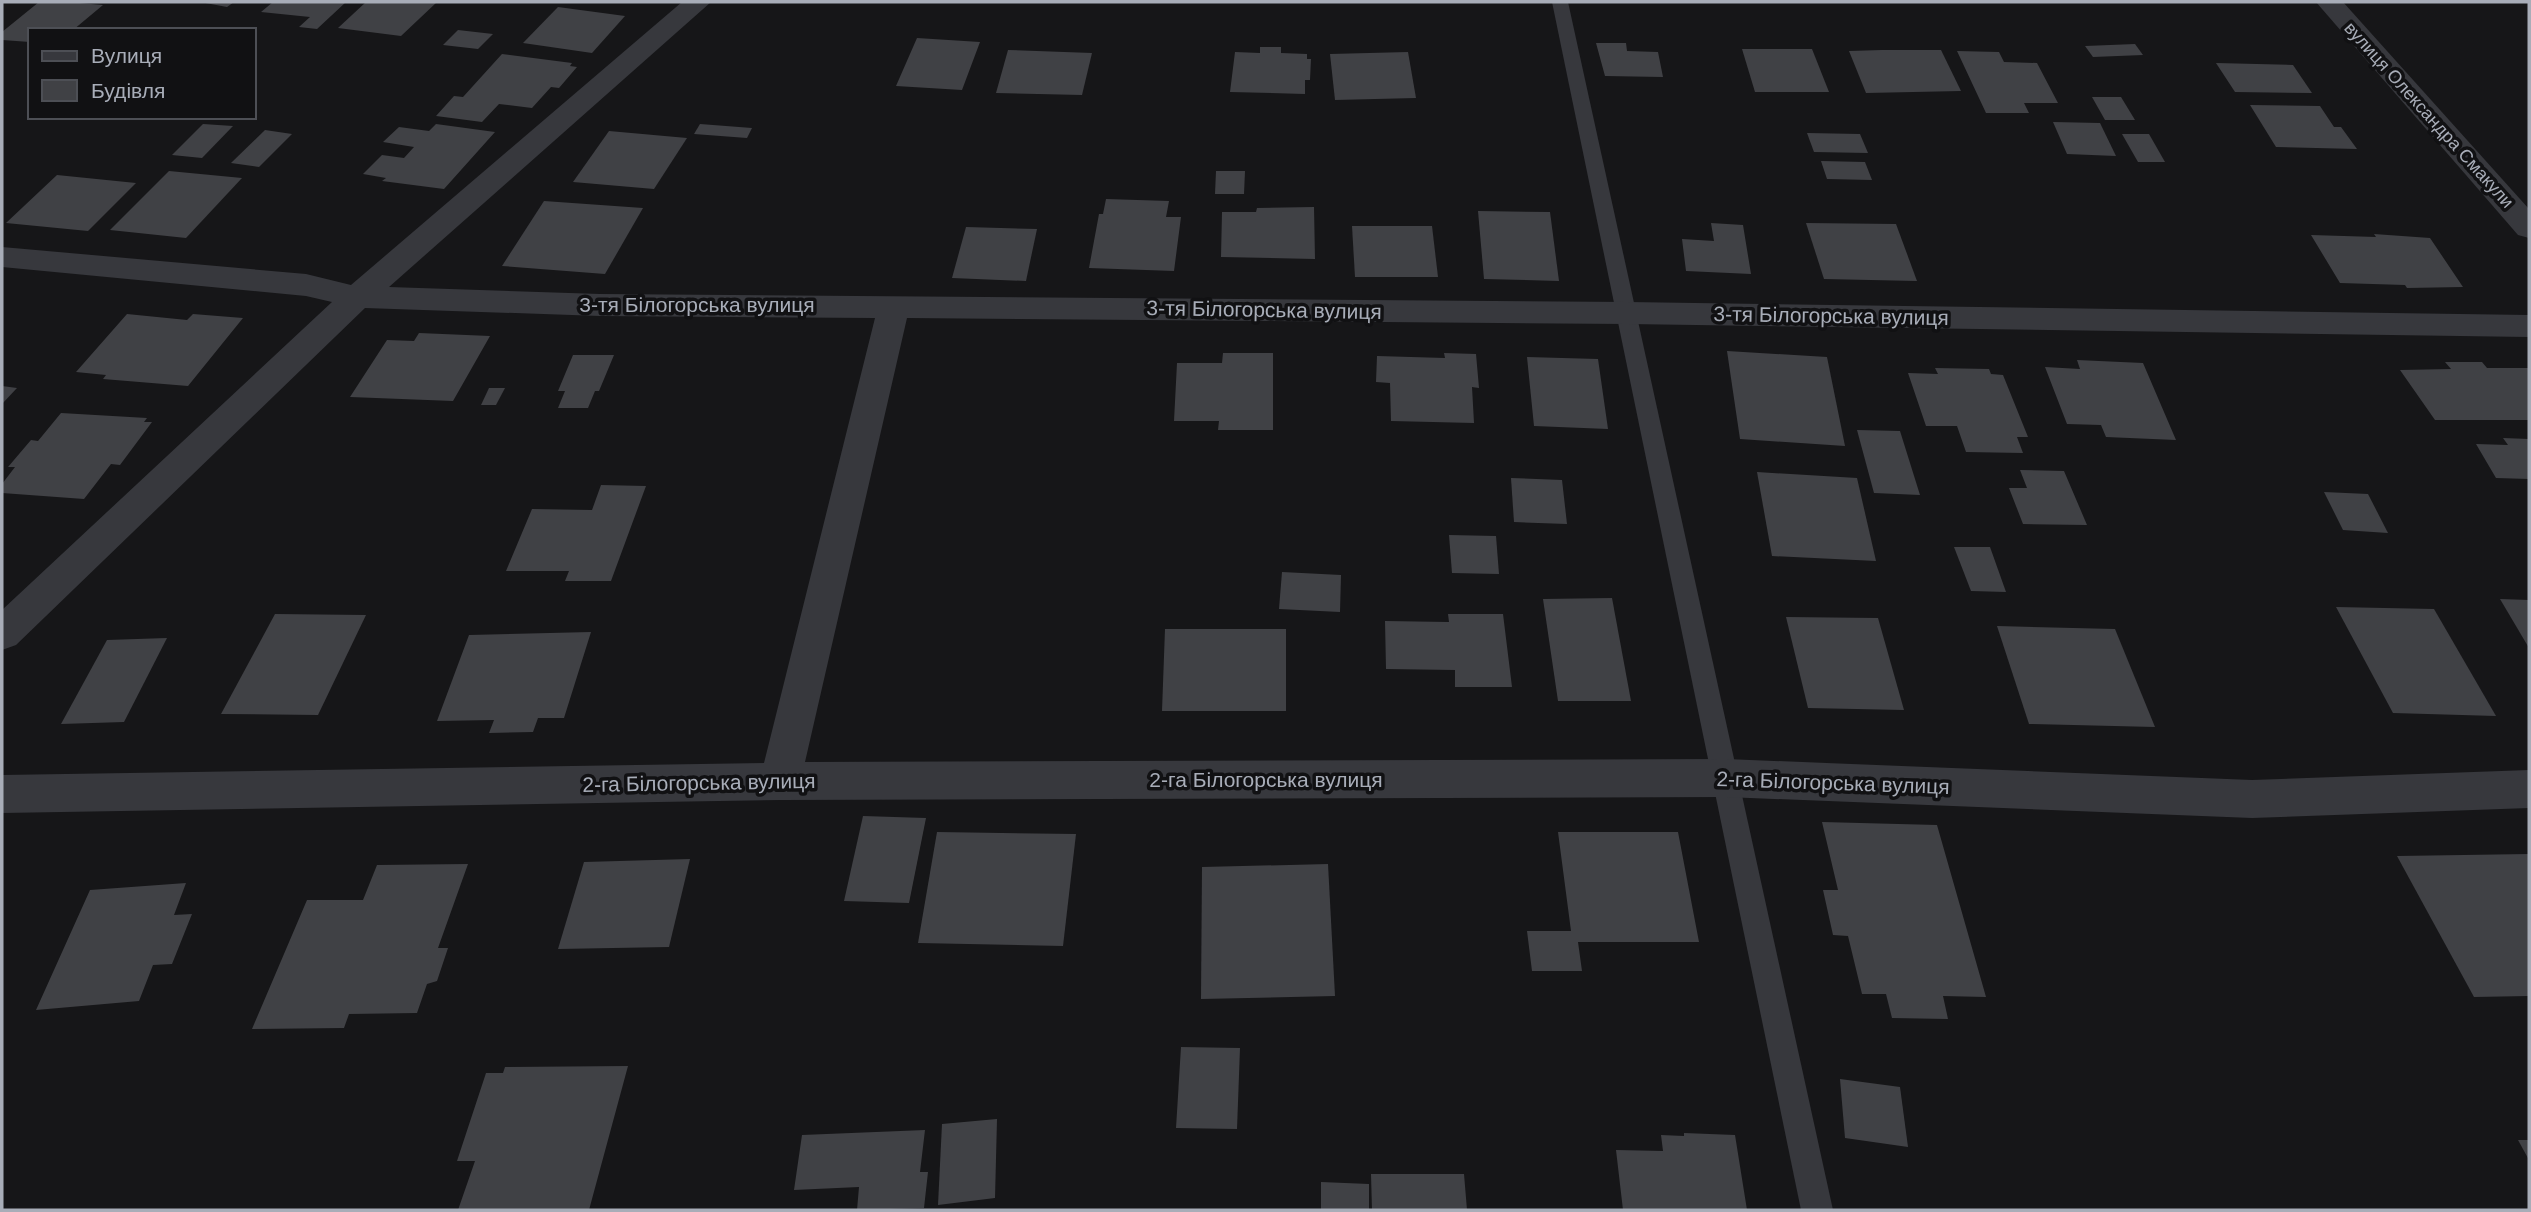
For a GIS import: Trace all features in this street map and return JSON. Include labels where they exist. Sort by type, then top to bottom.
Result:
[{"type":"street","points":[[2,634],[357,297],[698,2]]},
{"type":"street","name":"вулиця Олександра Смакули","points":[[2329,2],[2529,228]]},
{"type":"street","name":"3-тя Білогорська вулиця","points":[[2,257],[306,285],[357,297],[600,305],[1628,313],[2529,326]]},
{"type":"street","points":[[779,781],[894,306]]},
{"type":"street","name":"2-га Білогорська вулиця","points":[[2,794],[779,781],[1726,778],[2252,799],[2529,789]]},
{"type":"lane","points":[[1560,2],[1817,1210]]},
{"type":"building","points":[[39,2],[103,5],[75,28],[28,28],[28,42],[2,40],[2,32]]},
{"type":"building","points":[[200,2],[234,2],[227,7]]},
{"type":"building","points":[[273,2],[346,2],[317,29],[299,27],[310,17],[261,12]]},
{"type":"building","points":[[366,2],[437,2],[401,36],[338,28]]},
{"type":"building","points":[[558,7],[625,16],[592,53],[523,43]]},
{"type":"building","points":[[458,30],[493,34],[478,49],[443,45]]},
{"type":"building","points":[[917,38],[980,42],[962,90],[896,86]]},
{"type":"building","points":[[1596,43],[1626,43],[1627,51],[1658,52],[1663,77],[1605,76]]},
{"type":"building","points":[[2135,44],[2143,55],[2093,57],[2085,46]]},
{"type":"building","points":[[1260,47],[1281,47],[1281,53],[1307,54],[1307,59],[1311,59],[1310,80],[1305,80],[1305,94],[1230,92],[1235,52],[1260,53]]},
{"type":"building","points":[[1742,49],[1812,49],[1829,92],[1755,92]]},
{"type":"building","points":[[1008,50],[1092,53],[1082,95],[996,93]]},
{"type":"building","points":[[1941,50],[1961,91],[1866,93],[1849,51]]},
{"type":"building","points":[[1957,51],[1999,52],[2004,62],[2037,63],[2058,103],[2024,103],[2029,113],[1986,113]]},
{"type":"building","points":[[1408,52],[1416,98],[1335,100],[1330,54]]},
{"type":"building","points":[[502,54],[572,63],[570,66],[577,67],[559,88],[551,87],[532,108],[499,104],[482,122],[436,116],[454,96],[463,97]]},
{"type":"building","points":[[2216,63],[2293,65],[2312,93],[2235,92]]},
{"type":"building","points":[[2092,97],[2121,97],[2135,120],[2105,120]]},
{"type":"building","points":[[2250,105],[2320,106],[2334,127],[2341,127],[2357,149],[2276,147]]},
{"type":"building","points":[[2053,122],[2100,123],[2116,156],[2067,154]]},
{"type":"building","points":[[203,124],[233,126],[202,158],[172,155]]},
{"type":"building","points":[[436,124],[495,132],[444,189],[382,181],[386,178],[363,174],[382,155],[404,158],[414,147],[383,142],[399,127],[429,131]]},
{"type":"building","points":[[700,124],[752,128],[747,138],[694,134]]},
{"type":"building","points":[[265,130],[292,134],[259,167],[231,163]]},
{"type":"building","points":[[609,131],[687,138],[654,189],[573,182]]},
{"type":"building","points":[[1807,133],[1860,134],[1868,153],[1814,152]]},
{"type":"building","points":[[2122,134],[2149,134],[2165,162],[2138,162]]},
{"type":"building","points":[[1821,161],[1865,162],[1872,180],[1827,179]]},
{"type":"building","points":[[169,171],[242,178],[186,238],[110,230]]},
{"type":"building","points":[[1216,171],[1245,171],[1244,194],[1215,194]]},
{"type":"building","points":[[57,175],[136,183],[88,231],[6,223]]},
{"type":"building","points":[[1106,199],[1169,201],[1166,217],[1181,217],[1174,271],[1089,268],[1099,214],[1103,214]]},
{"type":"building","points":[[544,201],[643,208],[605,274],[502,266]]},
{"type":"building","points":[[1314,207],[1315,259],[1221,257],[1222,212]]},
{"type":"building","points":[[1478,211],[1550,212],[1559,281],[1484,279]]},
{"type":"building","points":[[1711,223],[1743,225],[1751,274],[1686,271],[1682,239],[1714,241]]},
{"type":"building","points":[[1806,223],[1896,224],[1917,281],[1824,279]]},
{"type":"building","points":[[1352,226],[1432,226],[1438,277],[1355,277]]},
{"type":"building","points":[[966,227],[1037,229],[1026,281],[952,278]]},
{"type":"building","points":[[2374,234],[2430,238],[2463,287],[2407,288],[2405,285],[2340,283],[2311,235],[2376,237]]},
{"type":"building","points":[[127,314],[187,320],[193,314],[243,318],[188,386],[103,379],[106,375],[76,372]]},
{"type":"building","points":[[419,333],[490,336],[453,401],[350,397],[387,340],[414,341]]},
{"type":"building","points":[[1727,351],[1827,357],[1845,446],[1740,439]]},
{"type":"building","points":[[1223,353],[1273,353],[1273,430],[1218,430],[1219,421],[1174,421],[1177,363],[1222,363]]},
{"type":"building","points":[[1444,353],[1476,354],[1479,388],[1472,387],[1474,423],[1391,421],[1390,383],[1376,382],[1377,356],[1445,358]]},
{"type":"building","points":[[573,355],[614,355],[599,391],[595,391],[588,408],[558,408],[565,391],[558,391]]},
{"type":"building","points":[[1527,357],[1598,359],[1608,429],[1534,426]]},
{"type":"building","points":[[2077,360],[2143,363],[2176,440],[2106,437],[2101,425],[2067,424],[2045,367],[2080,369]]},
{"type":"building","points":[[2445,362],[2482,362],[2487,368],[2529,368],[2529,420],[2435,420],[2400,370],[2451,369]]},
{"type":"building","points":[[1935,368],[1989,369],[1991,374],[2003,375],[2028,437],[2017,437],[2023,453],[1966,452],[1957,426],[1926,426],[1908,373],[1938,374]]},
{"type":"building","points":[[2,386],[17,388],[2,404]]},
{"type":"building","points":[[489,388],[505,388],[496,405],[481,405]]},
{"type":"building","points":[[61,413],[147,418],[144,422],[152,422],[120,465],[111,464],[84,499],[2,493],[2,484],[15,467],[8,467],[31,440],[38,441]]},
{"type":"building","points":[[1857,430],[1900,431],[1920,495],[1874,493]]},
{"type":"building","points":[[2503,438],[2529,439],[2529,479],[2496,478],[2476,444],[2508,445]]},
{"type":"building","points":[[2020,470],[2064,471],[2087,525],[2023,524],[2009,488],[2027,488]]},
{"type":"building","points":[[1757,472],[1857,478],[1876,561],[1772,556]]},
{"type":"building","points":[[1511,478],[1562,480],[1567,524],[1514,522]]},
{"type":"building","points":[[601,485],[646,486],[611,581],[565,581],[569,571],[506,571],[532,509],[592,510]]},
{"type":"building","points":[[2324,492],[2368,494],[2388,533],[2343,530]]},
{"type":"building","points":[[1449,535],[1496,536],[1499,574],[1452,573]]},
{"type":"building","points":[[1954,547],[1990,547],[2006,592],[1971,591]]},
{"type":"building","points":[[1282,572],[1341,575],[1340,612],[1279,609]]},
{"type":"building","points":[[1612,598],[1631,701],[1558,701],[1543,599]]},
{"type":"building","points":[[2500,599],[2529,600],[2529,648]]},
{"type":"building","points":[[2336,607],[2434,609],[2496,716],[2393,713]]},
{"type":"building","points":[[275,614],[366,615],[318,715],[221,714]]},
{"type":"building","points":[[1448,614],[1503,614],[1512,687],[1455,687],[1455,670],[1386,669],[1385,621],[1449,622]]},
{"type":"building","points":[[1786,617],[1878,618],[1904,710],[1808,708]]},
{"type":"building","points":[[1997,626],[2115,629],[2155,727],[2029,724]]},
{"type":"building","points":[[1165,629],[1286,629],[1286,711],[1162,711]]},
{"type":"building","points":[[591,632],[564,718],[538,718],[533,732],[489,733],[494,720],[437,721],[469,635]]},
{"type":"building","points":[[167,638],[124,722],[61,724],[107,640]]},
{"type":"building","points":[[863,816],[926,818],[909,903],[844,901]]},
{"type":"building","points":[[1822,822],[1937,825],[1986,997],[1943,996],[1948,1019],[1892,1018],[1886,994],[1862,994],[1848,936],[1833,935],[1823,890],[1838,890]]},
{"type":"building","points":[[937,832],[1076,834],[1063,946],[918,943]]},
{"type":"building","points":[[1558,832],[1678,832],[1699,942],[1578,942],[1582,971],[1532,971],[1527,931],[1571,931]]},
{"type":"building","points":[[2529,854],[2529,996],[2474,997],[2397,856]]},
{"type":"building","points":[[690,859],[669,947],[558,949],[584,862]]},
{"type":"building","points":[[468,864],[438,948],[448,948],[437,981],[427,984],[417,1013],[349,1014],[344,1028],[252,1029],[307,900],[363,900],[377,865]]},
{"type":"building","points":[[1328,864],[1335,996],[1201,999],[1202,867]]},
{"type":"building","points":[[186,883],[174,915],[192,914],[172,964],[153,965],[139,1001],[36,1010],[90,890]]},
{"type":"building","points":[[1181,1047],[1240,1048],[1237,1129],[1176,1128]]},
{"type":"building","points":[[628,1066],[589,1210],[458,1210],[475,1161],[457,1161],[486,1073],[503,1073],[505,1067]]},
{"type":"building","points":[[1840,1079],[1900,1087],[1908,1147],[1845,1138]]},
{"type":"building","points":[[997,1119],[995,1198],[938,1205],[942,1124]]},
{"type":"building","points":[[925,1130],[920,1172],[928,1172],[924,1208],[857,1210],[859,1187],[794,1190],[802,1135]]},
{"type":"building","points":[[1684,1133],[1735,1135],[1747,1210],[1623,1210],[1616,1150],[1663,1151],[1661,1135],[1684,1136]]},
{"type":"building","points":[[2518,1140],[2529,1140],[2529,1160]]},
{"type":"building","points":[[1371,1174],[1464,1174],[1467,1210],[1372,1210]]},
{"type":"building","points":[[1321,1182],[1369,1184],[1369,1210],[1321,1210]]}]
